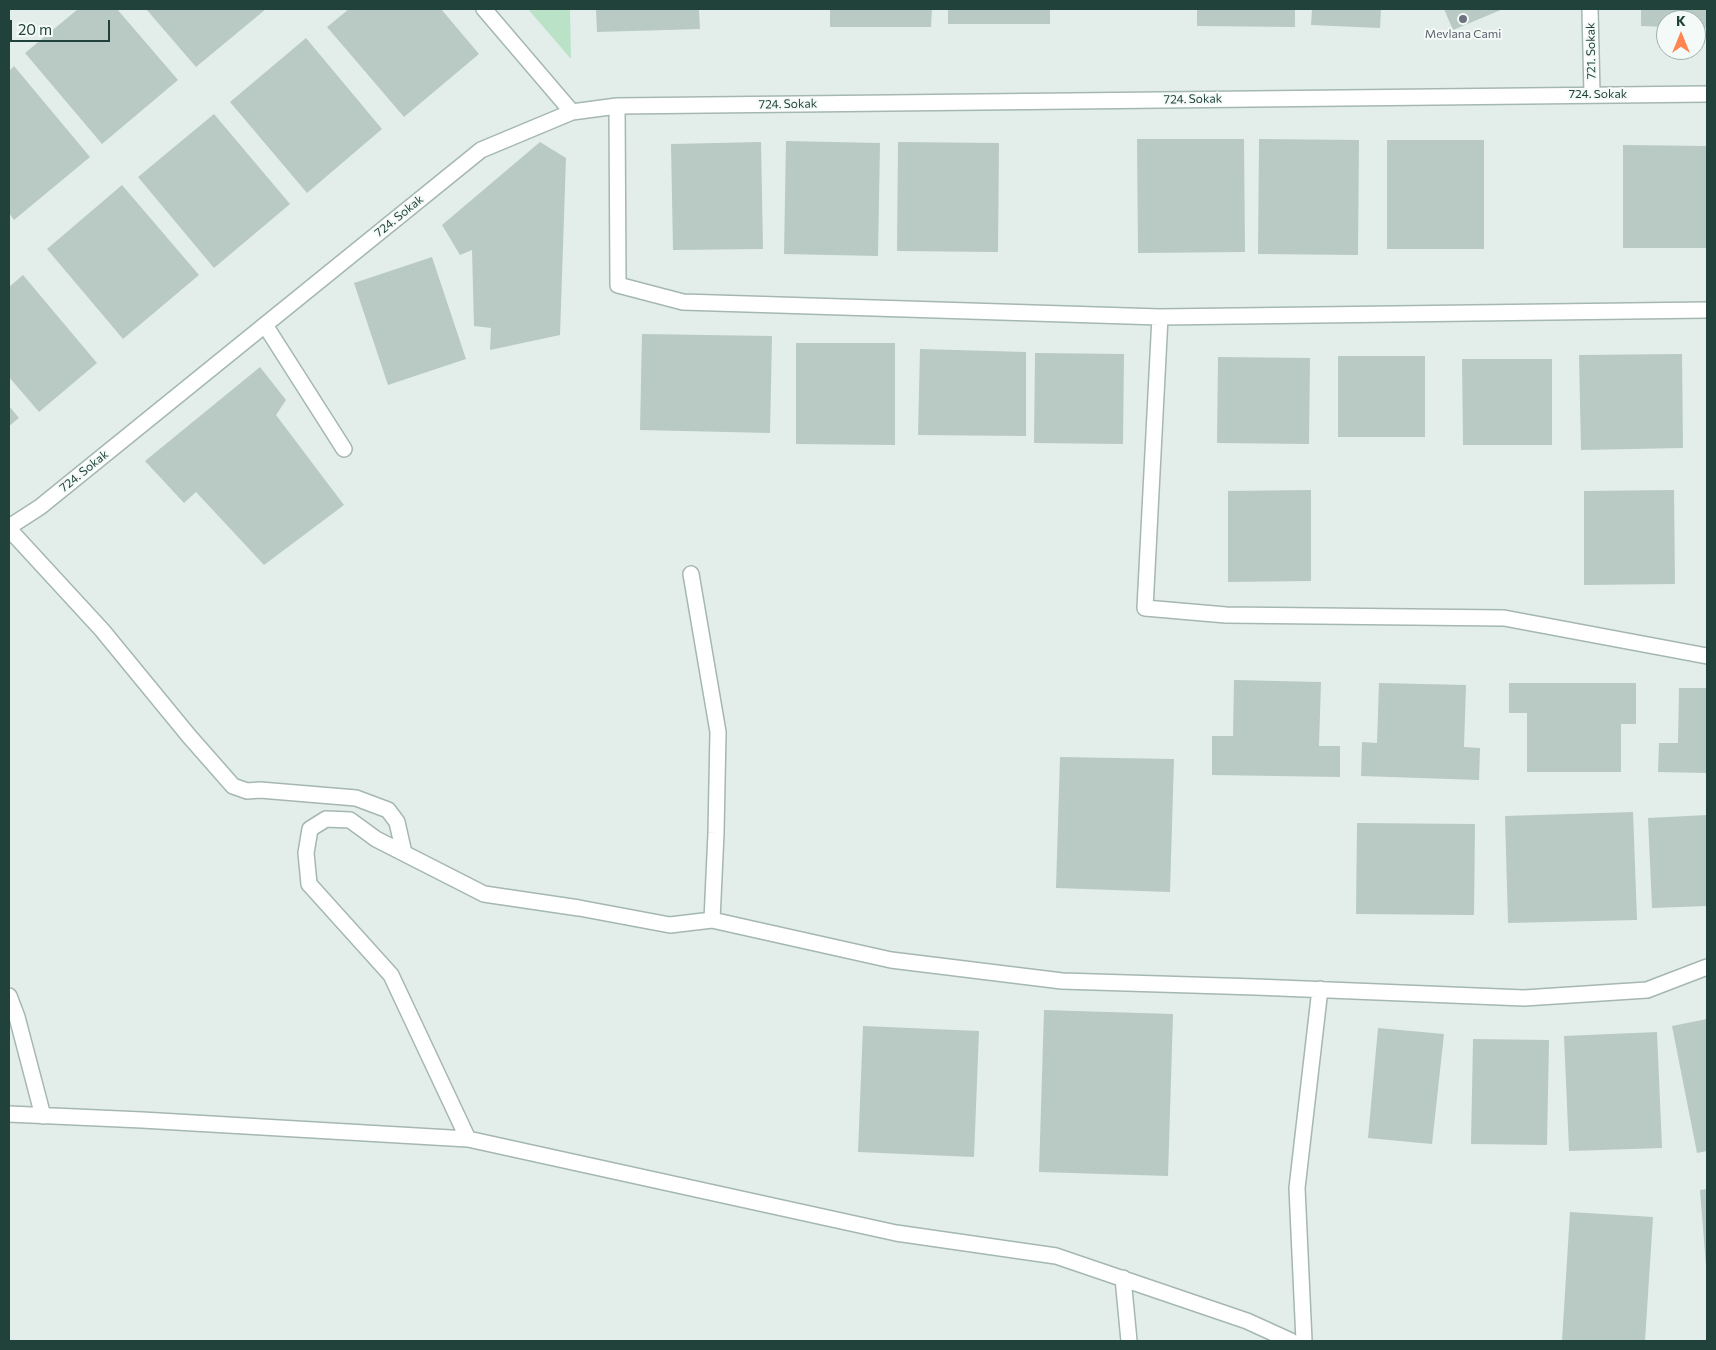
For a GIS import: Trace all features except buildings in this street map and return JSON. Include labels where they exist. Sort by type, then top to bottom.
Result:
[{"type":"street","points":[[484,9],[572,112]]},
{"type":"street","name":"721. Sokak","points":[[1590,9],[1592,94]]},
{"type":"street","name":"724. Sokak","points":[[9,528],[40,507],[481,150],[572,112],[617,106],[1707,94]]},
{"type":"street","points":[[617,106],[618,285],[683,302],[1160,317],[1707,310]]},
{"type":"street","points":[[1160,317],[1145,608],[1226,615],[1504,618],[1707,656]]},
{"type":"street","points":[[265,325],[344,449]]},
{"type":"street","points":[[9,528],[102,630],[233,786],[247,791],[260,790],[356,798],[388,810],[397,822],[404,853]]},
{"type":"street","points":[[691,574],[718,732],[712,920]]},
{"type":"street","points":[[468,1139],[391,975],[309,884],[306,853],[310,829],[326,819],[350,820],[376,839],[484,894],[579,908],[670,925],[712,920],[891,960],[1062,981],[1534,997],[1647,990],[1707,967]]},
{"type":"street","points":[[1304,1341],[1297,1188],[1320,989]]},
{"type":"street","points":[[9,996],[43,1116]]},
{"type":"street","points":[[9,1114],[468,1139],[896,1233],[1056,1256],[1247,1321],[1290,1341]]},
{"type":"street","points":[[1123,1278],[1129,1341]]},
{"type":"green space","points":[[528,9],[570,9],[571,59]]},
{"type":"place","name":"Mevlana Cami","points":[[1463,19]]}]
